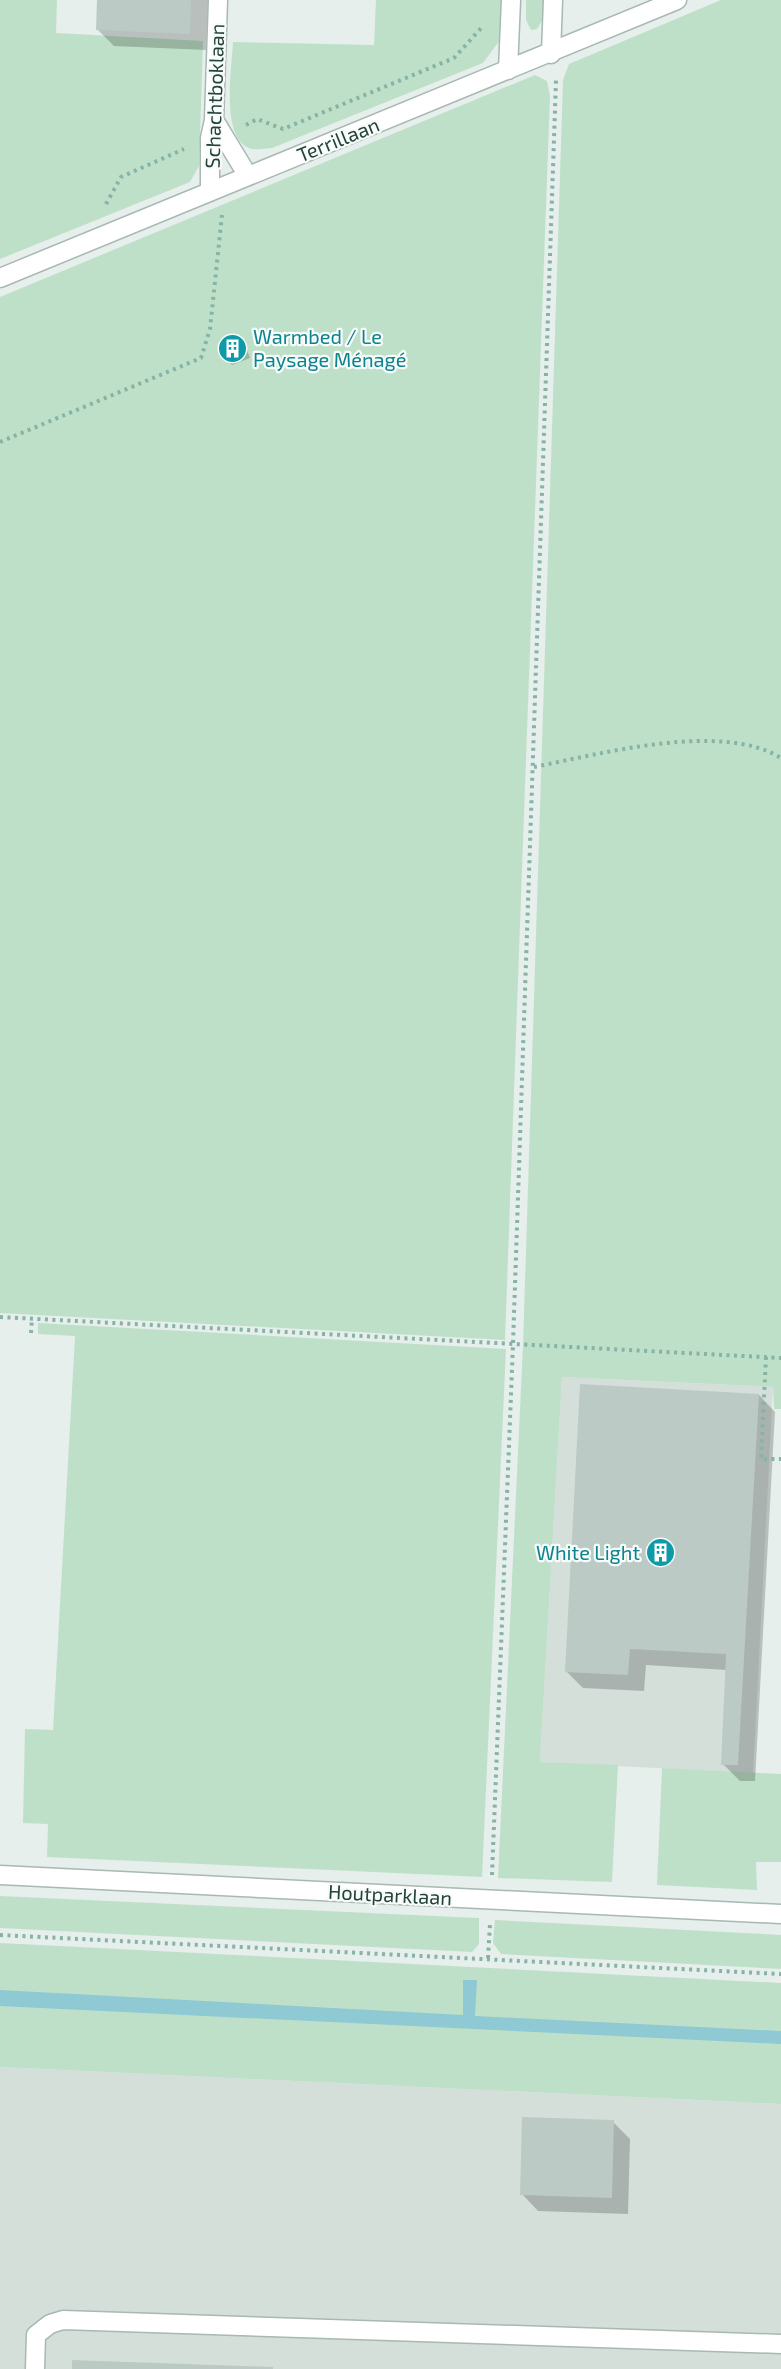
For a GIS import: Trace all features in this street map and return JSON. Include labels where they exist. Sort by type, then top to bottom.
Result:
[{"type":"street","name":"Schachtboklaan","points":[[218,0],[214,120],[210,138],[218,189]]},
{"type":"street","points":[[508,70],[511,0]]},
{"type":"street","points":[[550,54],[553,0]]},
{"type":"street","name":"Terrillaan","points":[[0,278],[677,0]]},
{"type":"street","points":[[214,120],[248,176]]},
{"type":"street","name":"Houtparklaan","points":[[0,1875],[781,1914]]},
{"type":"street","points":[[35,2369],[36,2335],[50,2324],[63,2320],[781,2344]]},
{"type":"path","points":[[242,127],[257,119],[283,129],[454,58],[488,21]]},
{"type":"path","points":[[488,1958],[534,766],[556,73],[550,54]]},
{"type":"path","points":[[98,207],[109,202],[121,177],[190,147]]},
{"type":"path","points":[[0,442],[201,358],[210,329],[218,189]]},
{"type":"path","points":[[534,766],[634,748],[715,740],[766,749],[781,758]]},
{"type":"path","points":[[0,1317],[781,1358]]},
{"type":"path","points":[[31,1334],[32,1318]]},
{"type":"path","points":[[766,1357],[761,1459],[781,1459]]},
{"type":"path","points":[[0,1935],[781,1974]]},
{"type":"shaded area","name":"White Light","points":[[562,1377],[773,1387],[753,1773],[540,1762]]},
{"type":"shaded area","points":[[0,2067],[781,2104],[781,2369],[0,2369]]},
{"type":"green space","points":[[0,0],[57,0],[56,33],[203,41],[199,166],[190,182],[0,259]]},
{"type":"green space","points":[[376,0],[505,0],[500,40],[483,63],[272,148],[253,149],[242,144],[235,133],[231,119],[230,85],[233,42],[374,45]]},
{"type":"green space","points":[[526,0],[543,0],[543,19],[537,29],[531,30],[526,20]]},
{"type":"green space","points":[[721,0],[781,0],[781,1409],[774,1409],[773,1387],[562,1377],[540,1762],[618,1765],[612,1882],[498,1878],[523,1346],[563,80],[569,64]]},
{"type":"green space","points":[[535,75],[547,81],[550,96],[505,1340],[0,1313],[0,297]]},
{"type":"green space","points":[[38,1323],[506,1349],[482,1877],[47,1857],[48,1824],[23,1823],[25,1729],[53,1730],[75,1336],[38,1334]]},
{"type":"green space","points":[[662,1768],[781,1774],[781,1862],[756,1862],[757,1890],[657,1885]]},
{"type":"green space","points":[[0,1896],[479,1918],[479,1944],[472,1952],[0,1928]]},
{"type":"green space","points":[[495,1920],[781,1935],[781,1969],[501,1954],[493,1943]]},
{"type":"green space","points":[[0,1943],[781,1983],[781,2104],[0,2067]]},
{"type":"water","points":[[463,1980],[477,1980],[475,2016],[781,2031],[781,2044],[0,2006],[0,1990],[463,2015]]},
{"type":"building","points":[[97,0],[191,0],[190,34],[96,30]]},
{"type":"building","name":"Warmbed / Le Paysage Ménagé","points":[[239,335],[245,353],[225,360],[219,343]]},
{"type":"building","name":"White Light","points":[[580,1384],[759,1394],[738,1765],[721,1765],[726,1654],[630,1649],[628,1675],[565,1672]]},
{"type":"building","points":[[522,2117],[614,2120],[612,2198],[520,2195]]},
{"type":"building","points":[[72,2360],[273,2367],[273,2369],[72,2369]]},
{"type":"place","name":"Warmbed / Le Paysage Ménagé","points":[[232,348]]},
{"type":"place","name":"White Light","points":[[661,1552]]}]
